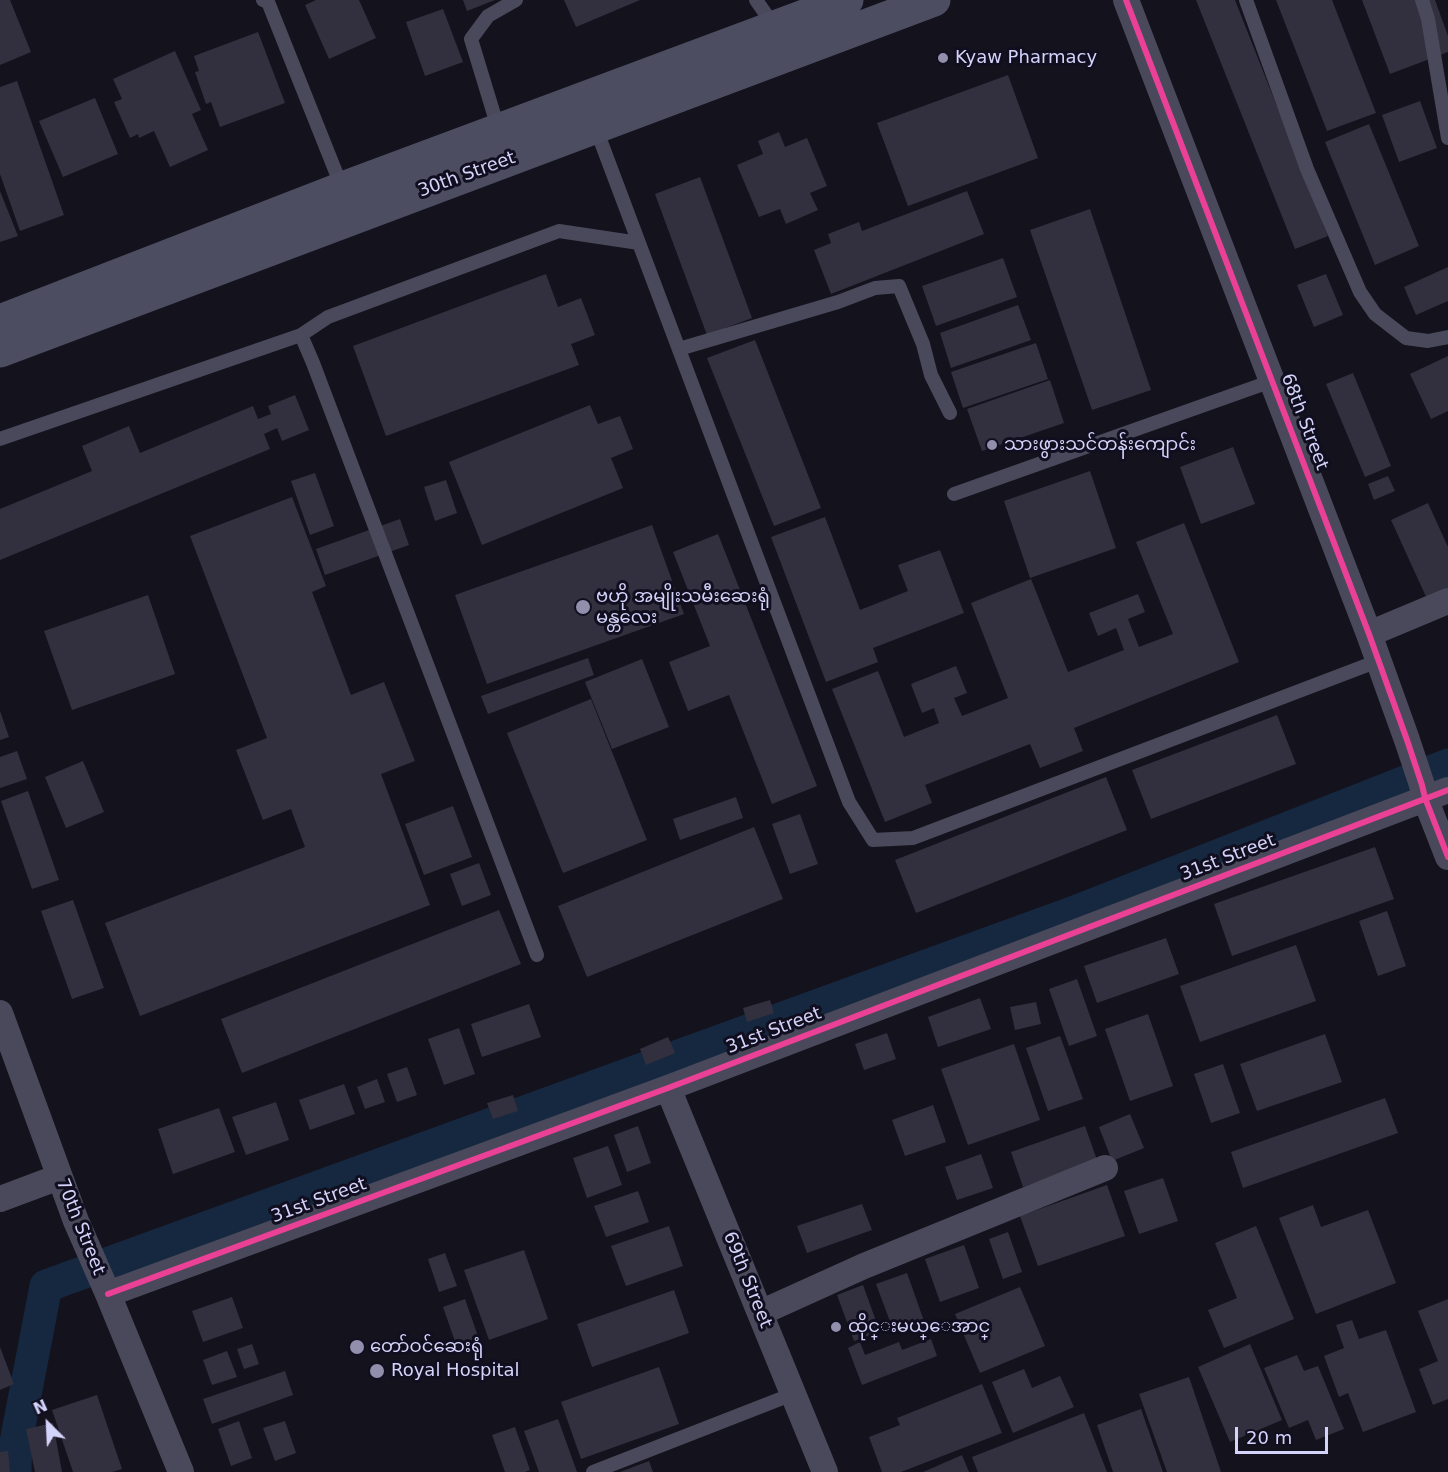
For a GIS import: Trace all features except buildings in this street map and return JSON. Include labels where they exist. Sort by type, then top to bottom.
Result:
[{"type":"main road","name":"30th Street","points":[[782,41],[847,0]]},
{"type":"main road","name":"30th Street","points":[[0,321],[347,203],[782,41],[897,7],[934,0]]},
{"type":"main road","name":"30th Street","points":[[0,351],[347,203]]},
{"type":"street","name":"68th Street","points":[[1126,0],[1369,634],[1407,740],[1432,791],[1448,857]]},
{"type":"street","points":[[1369,634],[1448,601]]},
{"type":"street","name":"31st Street","points":[[108,1294],[668,1088],[1432,791]]},
{"type":"street","name":"70th Street","points":[[0,1013],[76,1221],[181,1472]]},
{"type":"street","name":"69th Street","points":[[668,1088],[825,1472]]},
{"type":"street","points":[[760,1313],[864,1266],[1105,1168]]},
{"type":"street","points":[[0,1199],[59,1177]]},
{"type":"lane","points":[[502,145],[471,39],[488,16],[516,0]]},
{"type":"lane","points":[[756,0],[782,41]]},
{"type":"lane","points":[[1246,0],[1307,169],[1360,292],[1375,314],[1406,338],[1428,341],[1448,337]]},
{"type":"lane","points":[[1422,0],[1428,19],[1448,138]]},
{"type":"lane","points":[[267,1],[347,203]]},
{"type":"lane","points":[[591,113],[849,802],[873,840],[913,838],[1378,661]]},
{"type":"lane","points":[[0,439],[301,335],[328,317],[559,231],[639,243]]},
{"type":"lane","points":[[679,349],[838,302],[875,288],[899,286],[923,344],[931,375],[950,413]]},
{"type":"lane","points":[[301,335],[537,955]]},
{"type":"lane","points":[[954,494],[1272,381]]},
{"type":"lane","points":[[593,1472],[793,1394]]},
{"type":"waterway","points":[[15,1472],[16,1442],[46,1286],[1072,913],[1448,765]]},
{"type":"cycle path","points":[[1126,0],[1369,634],[1425,798],[1448,857]]},
{"type":"cycle path","points":[[108,1294],[668,1088],[1448,790]]},
{"type":"place","name":"Kyaw Pharmacy","points":[[943,58]]},
{"type":"place","name":"သားဖွားသင်တန်းကျောင်း","points":[[992,445]]},
{"type":"place","name":"ဗဟို အမျိုးသမီးဆေးရုံ မန္တလေး","points":[[583,607]]},
{"type":"place","name":"ထိုင္းမယ္ေအာင္","points":[[836,1327]]},
{"type":"place","name":"တော်ဝင်ဆေးရုံ","points":[[357,1347]]},
{"type":"place","name":"Royal Hospital","points":[[377,1371]]}]
